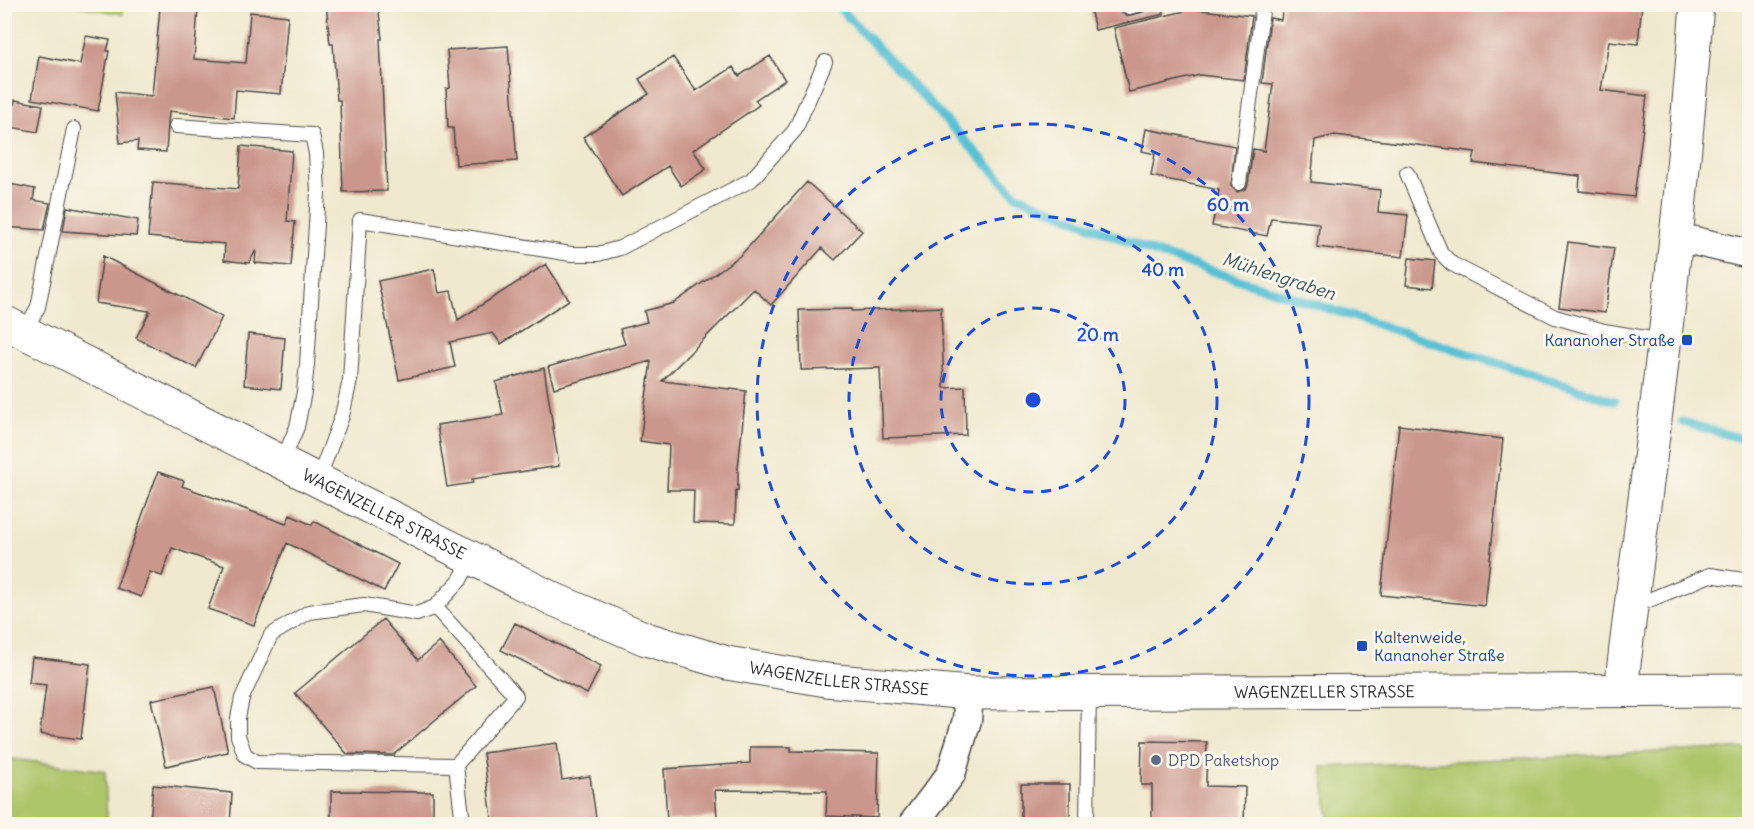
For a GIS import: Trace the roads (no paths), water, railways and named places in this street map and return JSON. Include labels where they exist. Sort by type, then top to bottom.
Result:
[{"type":"main road","points":[[1621,690],[1677,237],[1698,4]]},
{"type":"main road","name":"WAGENZELLER STRASSE","points":[[14,327],[553,599],[646,639],[727,663],[826,680],[969,693],[1749,690]]},
{"type":"street","points":[[1677,237],[1749,254]]},
{"type":"street","points":[[913,825],[951,774],[967,720],[969,693]]},
{"type":"lane","points":[[1239,183],[1263,4]]},
{"type":"lane","points":[[318,480],[342,416],[350,380],[360,220],[571,254],[598,254],[620,248],[751,180],[795,130],[825,62]]},
{"type":"lane","points":[[176,126],[312,135],[316,153],[318,194],[307,364],[297,427],[282,462]]},
{"type":"lane","points":[[14,327],[38,307],[74,129]]},
{"type":"lane","points":[[1407,173],[1441,253],[1452,264],[1555,317],[1604,331],[1664,341]]},
{"type":"lane","points":[[456,765],[257,762],[245,755],[238,736],[238,718],[242,698],[271,635],[309,612],[364,605],[417,614],[435,607],[459,580],[472,557]]},
{"type":"lane","points":[[1630,608],[1710,575],[1749,581]]},
{"type":"lane","points":[[435,607],[516,696],[456,765],[463,825]]},
{"type":"lane","points":[[1087,825],[1089,693]]},
{"type":"waterway","name":"Mühlengraben","points":[[836,4],[1016,195],[1153,252],[1614,401]]},
{"type":"waterway","name":"Mühlengraben","points":[[1682,422],[1750,441]]},
{"type":"place","name":"Kananoher Straße","points":[[1687,340]]},
{"type":"place","name":"Kaltenweide, Kananoher Straße","points":[[1362,646]]},
{"type":"place","name":"DPD Paketshop","points":[[1156,760]]}]
